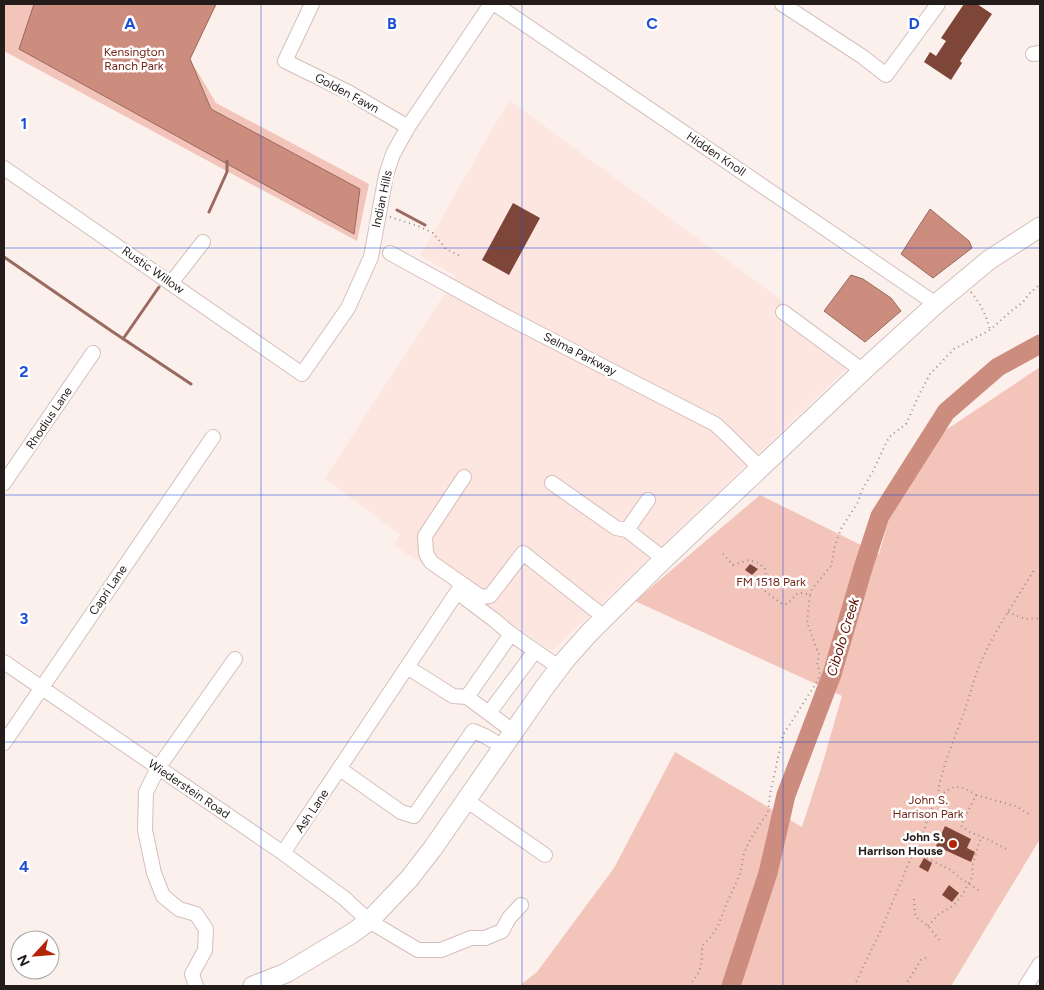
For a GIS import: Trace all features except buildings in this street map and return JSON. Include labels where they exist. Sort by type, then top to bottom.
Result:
[{"type":"main road","points":[[253,986],[286,973],[369,921],[409,880],[560,668],[604,617],[936,304],[989,260],[1040,227]]},
{"type":"street","name":"Golden Fawn","points":[[312,4],[285,61],[350,93],[408,127]]},
{"type":"street","name":"Indian Hills","points":[[302,374],[348,308],[371,257],[386,175],[393,154],[408,127],[492,4]]},
{"type":"street","name":"Hidden Knoll","points":[[495,4],[936,304]]},
{"type":"street","points":[[782,4],[863,56],[886,75],[938,4]]},
{"type":"street","name":"Rustic Willow","points":[[4,168],[302,374]]},
{"type":"street","points":[[171,283],[203,242]]},
{"type":"street","name":"Selma Parkway","points":[[390,253],[715,424],[760,468]]},
{"type":"street","points":[[783,312],[863,371]]},
{"type":"street","name":"Rhodius Lane","points":[[4,483],[94,352]]},
{"type":"street","name":"Capri Lane","points":[[4,743],[213,437]]},
{"type":"street","points":[[464,477],[425,536],[426,553],[431,562],[481,597],[490,596],[523,553],[604,617]]},
{"type":"street","points":[[552,483],[616,528],[627,530],[664,559]]},
{"type":"street","points":[[627,530],[648,500]]},
{"type":"street","name":"Ash Lane","points":[[283,853],[457,592],[510,634]]},
{"type":"street","points":[[467,697],[510,634],[560,668]]},
{"type":"street","points":[[489,713],[535,651]]},
{"type":"street","points":[[196,986],[192,974],[205,950],[206,929],[196,914],[179,909],[163,896],[154,873],[145,830],[146,792],[158,768],[235,660]]},
{"type":"street","name":"Wiederstein Road","points":[[4,662],[283,853],[344,898],[369,921],[418,950],[441,950],[471,938],[485,938],[502,931],[509,918],[521,905]]},
{"type":"street","points":[[407,667],[452,696],[467,697],[514,732]]},
{"type":"street","points":[[340,769],[401,812],[414,816],[473,731],[503,747]]},
{"type":"street","points":[[466,800],[545,855]]},
{"type":"street","points":[[1026,986],[1040,964]]},
{"type":"path","points":[[378,214],[418,226],[433,233],[446,249],[460,256]]},
{"type":"path","points":[[963,282],[980,302],[990,330]]},
{"type":"path","points":[[689,986],[700,973],[702,946],[718,926],[740,874],[744,854],[768,812],[783,735],[818,680],[820,672],[818,665],[819,655],[807,622],[810,595],[812,589],[831,566],[841,529],[858,502],[861,492],[874,471],[889,437],[906,424],[930,374],[954,349],[990,330],[1023,302],[1040,284]]},
{"type":"path","points":[[723,554],[733,565],[749,560],[759,563],[765,569],[766,577],[762,589],[782,604],[787,604],[798,593],[810,595]]},
{"type":"path","points":[[939,796],[938,791],[946,761],[981,662],[1008,612],[1034,570]]},
{"type":"path","points":[[1008,612],[1025,619],[1040,618]]},
{"type":"path","points":[[854,986],[881,930],[911,858],[919,852],[927,822],[939,796],[956,786],[976,795],[1015,806],[1031,815]]},
{"type":"path","points":[[976,795],[961,826],[1006,850]]},
{"type":"path","points":[[928,926],[939,914],[953,906],[963,894],[973,875],[972,867],[982,837]]},
{"type":"path","points":[[919,852],[928,859],[951,870],[980,892]]},
{"type":"path","points":[[914,899],[916,917],[928,926],[940,941]]},
{"type":"path","points":[[905,986],[921,960],[929,956]]},
{"type":"shaded area","name":"Kensington Ranch Park","points":[[34,4],[216,4],[190,59],[211,109],[360,189],[354,234],[19,49]]},
{"type":"shaded area","points":[[509,100],[859,357],[552,651],[394,545],[400,535],[325,478],[456,276],[420,256]]},
{"type":"shaded area","points":[[930,209],[969,241],[972,248],[933,278],[901,254]]},
{"type":"shaded area","points":[[851,275],[863,279],[891,298],[901,311],[865,342],[824,311]]},
{"type":"green space","name":"Kensington Ranch Park","points":[[4,4],[217,4],[190,59],[216,103],[369,184],[357,241],[4,51]]},
{"type":"green space","points":[[1040,367],[1040,839],[951,986],[519,986],[537,972],[614,868],[675,752],[802,827],[823,762],[842,696],[635,601],[760,495],[879,554],[907,456]]},
{"type":"waterway","points":[[209,212],[227,172],[227,161]]},
{"type":"waterway","points":[[397,210],[425,225]]},
{"type":"waterway","points":[[4,257],[191,384]]},
{"type":"waterway","points":[[123,339],[159,287]]},
{"type":"waterway","name":"Cibolo Creek","points":[[731,986],[768,873],[786,795],[832,674],[880,516],[946,412],[998,367],[1040,344]]},
{"type":"place","name":"John S. Harrison House","points":[[953,844]]},
{"type":"park label","name":"FM 1518 Park","points":[[771,582]]},
{"type":"park label","name":"John S. Harrison Park","points":[[928,807]]}]
